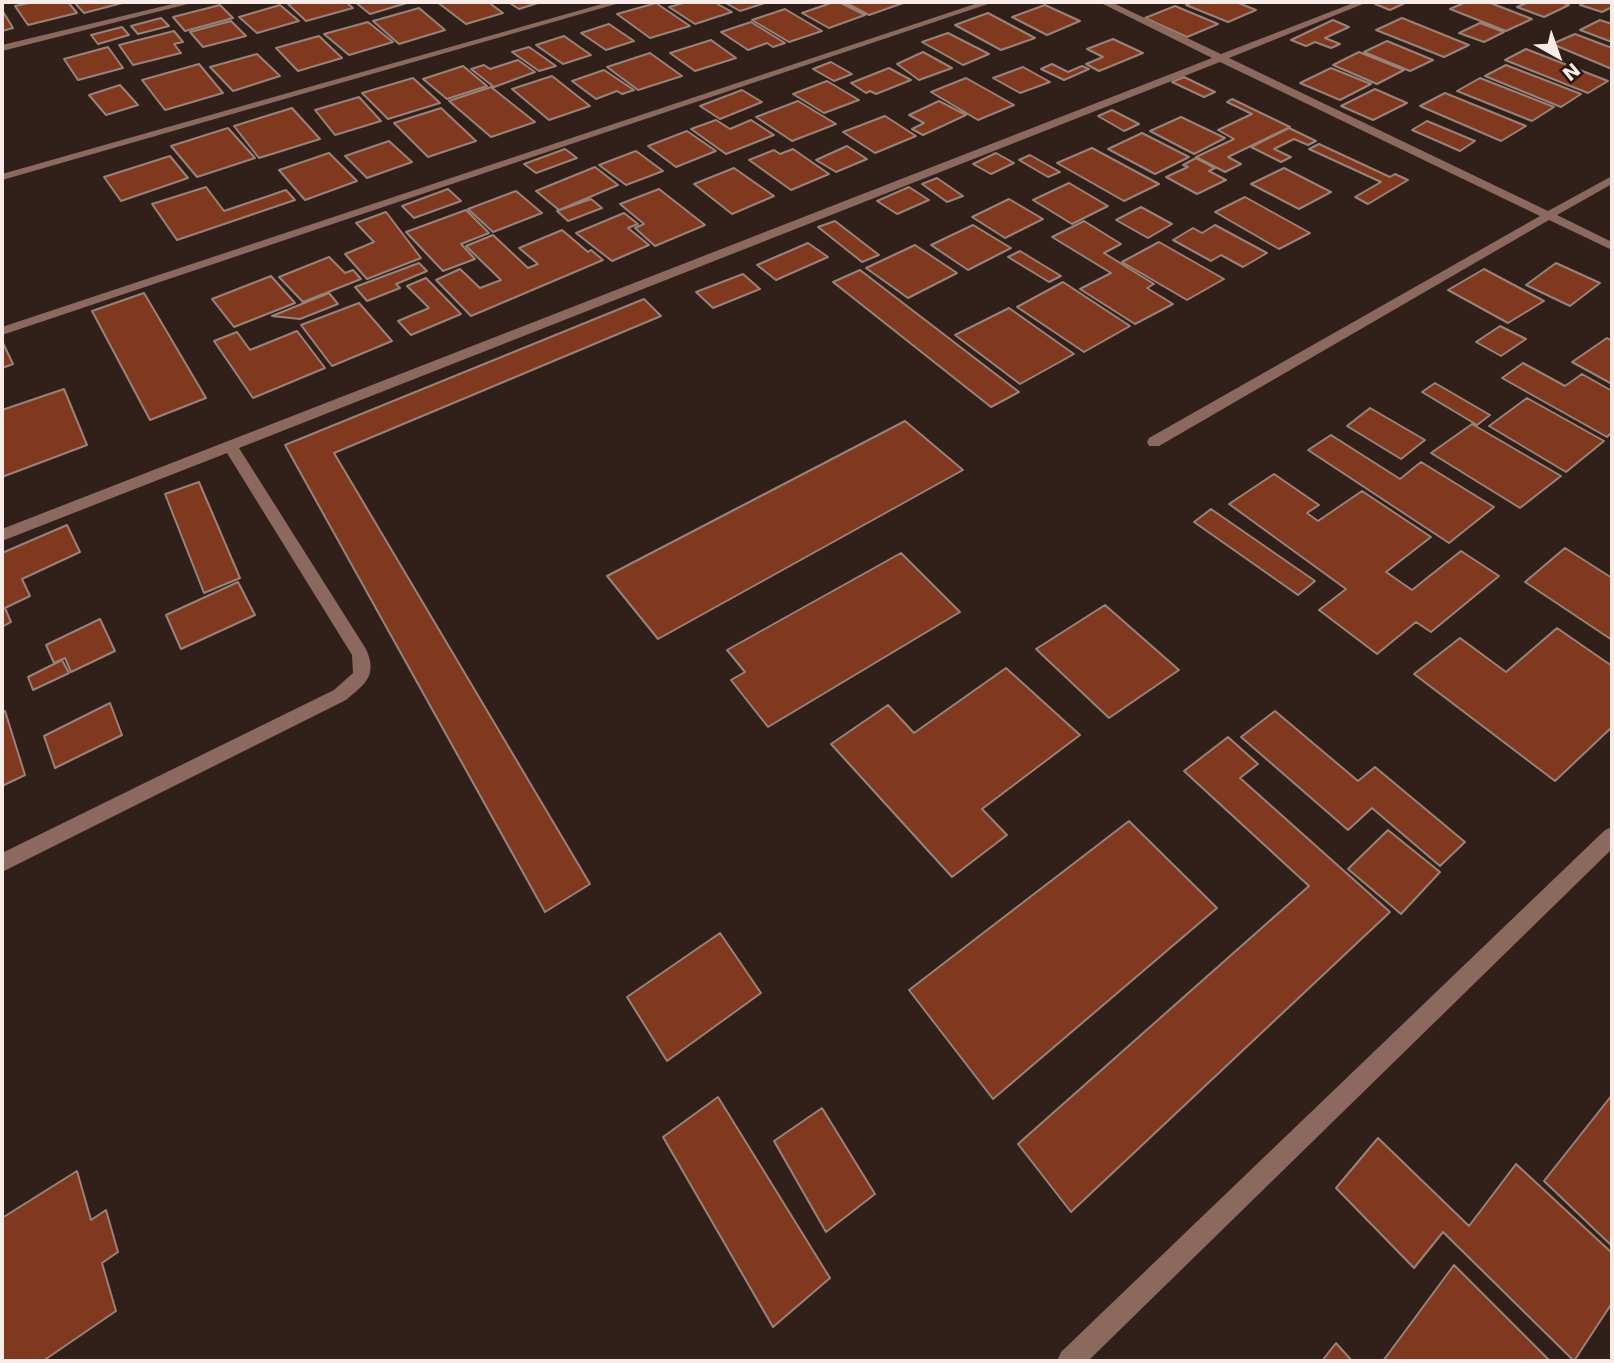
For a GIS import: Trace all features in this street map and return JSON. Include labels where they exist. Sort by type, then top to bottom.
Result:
[{"type":"street","points":[[2,48],[191,2]]},
{"type":"street","points":[[2,177],[618,2]]},
{"type":"street","points":[[2,331],[989,2]]},
{"type":"street","points":[[1104,2],[1612,246]]},
{"type":"street","points":[[2,534],[1364,2]]},
{"type":"street","points":[[1154,442],[1612,179]]},
{"type":"street","points":[[2,863],[340,695],[362,676],[360,654],[230,446]]},
{"type":"street","points":[[1070,1361],[1612,836]]},
{"type":"building","points":[[34,2],[68,2],[77,13],[28,25],[15,6]]},
{"type":"building","points":[[74,2],[126,2],[84,13]]},
{"type":"building","points":[[346,2],[353,8],[306,21],[288,4]]},
{"type":"building","points":[[355,2],[410,2],[370,14]]},
{"type":"building","points":[[437,2],[488,2],[503,13],[466,24]]},
{"type":"building","points":[[508,2],[541,2],[519,9]]},
{"type":"building","points":[[687,2],[714,2],[732,12],[695,24],[669,7]]},
{"type":"building","points":[[724,2],[768,2],[740,11]]},
{"type":"building","points":[[834,2],[865,15],[829,28],[802,13]]},
{"type":"building","points":[[844,2],[906,2],[869,15]]},
{"type":"building","points":[[1193,2],[1236,2],[1256,10],[1228,22],[1186,5]]},
{"type":"building","points":[[1407,2],[1390,10],[1375,4]]},
{"type":"building","points":[[1466,2],[1488,2],[1532,19],[1506,31],[1450,9]]},
{"type":"building","points":[[1529,2],[1560,2],[1569,5],[1544,17],[1517,7]]},
{"type":"building","points":[[1586,2],[1612,2],[1612,7],[1602,12],[1580,5]]},
{"type":"building","points":[[656,3],[690,26],[650,38],[617,14]]},
{"type":"building","points":[[220,5],[233,18],[185,31],[173,17]]},
{"type":"building","points":[[280,5],[299,21],[257,33],[239,17]]},
{"type":"building","points":[[1045,5],[1080,21],[1047,35],[1012,17]]},
{"type":"building","points":[[1175,6],[1218,24],[1187,37],[1145,18]]},
{"type":"building","points":[[419,8],[445,30],[399,44],[373,21]]},
{"type":"building","points":[[785,9],[822,31],[789,42],[752,20]]},
{"type":"building","points":[[2,10],[13,28],[2,31]]},
{"type":"building","points":[[988,13],[1035,38],[1001,50],[955,25]]},
{"type":"building","points":[[161,18],[169,26],[138,34],[131,26]]},
{"type":"building","points":[[1402,18],[1469,45],[1444,57],[1376,30]]},
{"type":"building","points":[[1333,20],[1349,27],[1325,38],[1340,44],[1331,48],[1315,42],[1306,46],[1291,40]]},
{"type":"building","points":[[1600,20],[1612,24],[1612,42],[1580,30]]},
{"type":"building","points":[[231,21],[246,36],[203,47],[190,32]]},
{"type":"building","points":[[368,22],[393,42],[349,55],[324,34]]},
{"type":"building","points":[[751,22],[785,43],[773,47],[767,43],[748,50],[721,32]]},
{"type":"building","points":[[1480,23],[1504,32],[1484,42],[1459,33]]},
{"type":"building","points":[[609,24],[634,41],[606,50],[581,33]]},
{"type":"building","points":[[122,27],[129,35],[98,44],[91,35]]},
{"type":"building","points":[[174,31],[183,42],[174,44],[181,53],[133,65],[119,45]]},
{"type":"building","points":[[948,33],[989,54],[963,65],[922,42]]},
{"type":"building","points":[[1575,34],[1612,48],[1612,69],[1552,44]]},
{"type":"building","points":[[319,36],[342,58],[298,71],[276,48]]},
{"type":"building","points":[[564,36],[591,55],[563,64],[536,45]]},
{"type":"building","points":[[1113,39],[1143,53],[1099,71],[1086,64],[1103,57],[1087,49]]},
{"type":"building","points":[[711,40],[736,58],[695,71],[670,53]]},
{"type":"building","points":[[1387,41],[1433,60],[1410,71],[1364,52]]},
{"type":"building","points":[[108,47],[123,68],[78,80],[64,59]]},
{"type":"building","points":[[529,47],[556,66],[539,71],[512,52]]},
{"type":"building","points":[[1526,49],[1608,81],[1588,93],[1505,60]]},
{"type":"building","points":[[923,52],[952,68],[919,80],[897,64]]},
{"type":"building","points":[[1359,52],[1404,70],[1377,84],[1333,65]]},
{"type":"building","points":[[650,53],[682,76],[638,90],[607,67]]},
{"type":"building","points":[[257,54],[280,76],[233,91],[210,67]]},
{"type":"building","points":[[518,60],[535,72],[494,87],[471,69],[484,65],[490,69]]},
{"type":"building","points":[[831,62],[852,74],[834,81],[813,69]]},
{"type":"building","points":[[199,64],[223,93],[165,110],[142,80]]},
{"type":"building","points":[[1052,64],[1068,72],[1082,66],[1089,69],[1064,80],[1041,69]]},
{"type":"building","points":[[1506,65],[1581,94],[1561,107],[1485,76]]},
{"type":"building","points":[[463,66],[487,86],[447,99],[423,79]]},
{"type":"building","points":[[1023,67],[1050,82],[1020,93],[993,78]]},
{"type":"building","points":[[889,68],[911,80],[876,94],[870,91],[866,93],[851,83]]},
{"type":"building","points":[[1331,68],[1371,84],[1340,100],[1300,83]]},
{"type":"building","points":[[604,70],[634,90],[622,94],[617,91],[596,99],[572,81]]},
{"type":"building","points":[[552,76],[590,106],[549,120],[512,89]]},
{"type":"building","points":[[1184,77],[1215,92],[1204,97],[1172,82]]},
{"type":"building","points":[[413,78],[440,103],[388,119],[362,93]]},
{"type":"building","points":[[966,78],[1014,105],[978,120],[931,92]]},
{"type":"building","points":[[1480,78],[1554,107],[1532,121],[1457,91]]},
{"type":"building","points":[[827,81],[859,100],[824,113],[793,94]]},
{"type":"building","points":[[120,85],[138,105],[106,115],[89,95]]},
{"type":"building","points":[[491,87],[535,122],[491,137],[449,101]]},
{"type":"building","points":[[1375,89],[1407,103],[1373,120],[1341,106]]},
{"type":"building","points":[[742,90],[762,102],[720,119],[700,106]]},
{"type":"building","points":[[1445,93],[1526,126],[1501,141],[1420,106]]},
{"type":"building","points":[[359,97],[381,121],[335,135],[315,110]]},
{"type":"building","points":[[1232,99],[1290,127],[1228,157],[1241,164],[1225,172],[1196,157],[1234,139],[1218,130],[1252,114],[1227,102]]},
{"type":"building","points":[[798,101],[836,124],[792,141],[756,117]]},
{"type":"building","points":[[939,101],[966,115],[923,135],[912,129],[924,123],[909,115]]},
{"type":"building","points":[[292,108],[320,139],[259,158],[234,126]]},
{"type":"building","points":[[441,108],[476,141],[428,157],[394,123]]},
{"type":"building","points":[[1112,110],[1139,124],[1124,131],[1098,116]]},
{"type":"building","points":[[885,116],[916,136],[875,153],[843,132]]},
{"type":"building","points":[[1181,117],[1225,138],[1194,154],[1150,131]]},
{"type":"building","points":[[716,120],[730,129],[751,120],[774,135],[726,154],[691,129]]},
{"type":"building","points":[[1427,121],[1475,141],[1460,151],[1412,130]]},
{"type":"building","points":[[228,128],[255,158],[197,177],[171,146]]},
{"type":"building","points":[[1289,128],[1316,141],[1308,145],[1294,139],[1274,149],[1291,157],[1281,162],[1251,147]]},
{"type":"building","points":[[687,131],[716,151],[676,167],[648,146]]},
{"type":"building","points":[[1142,133],[1189,157],[1155,174],[1108,149]]},
{"type":"building","points":[[389,141],[412,162],[367,178],[345,156]]},
{"type":"building","points":[[1319,144],[1390,177],[1395,174],[1408,180],[1368,204],[1355,197],[1381,182],[1309,149]]},
{"type":"building","points":[[847,146],[867,159],[836,172],[816,160]]},
{"type":"building","points":[[1092,148],[1159,184],[1124,201],[1057,163]]},
{"type":"building","points":[[565,149],[577,158],[536,173],[524,164]]},
{"type":"building","points":[[793,149],[829,174],[791,190],[749,160],[774,150],[780,154]]},
{"type":"building","points":[[636,151],[663,171],[626,185],[599,165]]},
{"type":"building","points":[[329,153],[357,181],[305,200],[279,170]]},
{"type":"building","points":[[996,153],[1014,163],[991,174],[973,164]]},
{"type":"building","points":[[1030,155],[1060,172],[1048,177],[1019,160]]},
{"type":"building","points":[[170,156],[188,178],[121,201],[104,177]]},
{"type":"building","points":[[1196,158],[1215,168],[1209,171],[1226,180],[1197,194],[1166,177],[1188,167],[1183,165]]},
{"type":"building","points":[[595,167],[618,185],[559,210],[536,191]]},
{"type":"building","points":[[734,168],[774,196],[732,214],[694,184]]},
{"type":"building","points":[[1284,168],[1331,192],[1299,209],[1251,184]]},
{"type":"building","points":[[937,178],[963,196],[947,202],[922,184]]},
{"type":"building","points":[[1069,183],[1108,206],[1072,224],[1033,200]]},
{"type":"building","points":[[206,187],[224,211],[286,190],[295,200],[177,240],[152,204]]},
{"type":"building","points":[[909,187],[929,200],[897,214],[877,201]]},
{"type":"building","points":[[448,189],[461,201],[414,218],[402,206]]},
{"type":"building","points":[[659,189],[705,225],[655,246],[635,228],[644,224],[620,204]]},
{"type":"building","points":[[516,191],[542,213],[493,232],[468,209]]},
{"type":"building","points":[[1245,197],[1310,233],[1279,249],[1215,212]]},
{"type":"building","points":[[591,199],[602,208],[568,221],[557,211]]},
{"type":"building","points":[[1009,199],[1043,219],[1005,238],[972,217]]},
{"type":"building","points":[[1141,207],[1172,224],[1148,238],[1116,220]]},
{"type":"building","points":[[466,210],[489,233],[461,244],[475,259],[443,271],[406,232]]},
{"type":"building","points":[[386,212],[421,258],[367,279],[345,254],[374,242],[356,223]]},
{"type":"building","points":[[624,213],[638,224],[628,228],[649,245],[612,261],[576,233]]},
{"type":"building","points":[[835,221],[879,255],[862,262],[818,227]]},
{"type":"building","points":[[1084,221],[1121,244],[1104,253],[1154,284],[1147,288],[1173,304],[1135,324],[1080,289],[1111,273],[1052,237]]},
{"type":"building","points":[[973,225],[1011,248],[968,270],[931,245]]},
{"type":"building","points":[[1215,225],[1267,253],[1243,267],[1221,255],[1211,261],[1173,240],[1193,228],[1202,233]]},
{"type":"building","points":[[562,230],[588,252],[591,250],[603,260],[471,316],[436,280],[460,269],[480,288],[501,280],[466,246],[493,235],[528,268],[538,264],[519,248]]},
{"type":"building","points":[[1159,242],[1224,279],[1187,300],[1122,262]]},
{"type":"building","points":[[808,243],[828,257],[776,280],[757,265]]},
{"type":"building","points":[[915,245],[957,273],[908,298],[866,268]]},
{"type":"building","points":[[1020,251],[1061,276],[1049,282],[1008,257]]},
{"type":"building","points":[[329,257],[345,273],[353,270],[361,279],[303,302],[279,277]]},
{"type":"building","points":[[419,263],[427,271],[396,284],[400,288],[367,301],[355,287]]},
{"type":"building","points":[[1556,263],[1600,283],[1570,306],[1526,285]]},
{"type":"building","points":[[1484,269],[1544,301],[1508,323],[1448,290]]},
{"type":"building","points":[[860,270],[1019,392],[991,407],[833,282]]},
{"type":"building","points":[[743,274],[760,289],[713,308],[696,292]]},
{"type":"building","points":[[271,276],[295,303],[234,327],[212,299]]},
{"type":"building","points":[[426,278],[461,314],[411,335],[398,321],[429,308],[407,286]]},
{"type":"building","points":[[1063,282],[1130,326],[1084,352],[1017,307]]},
{"type":"building","points":[[144,293],[206,398],[150,420],[92,311]]},
{"type":"building","points":[[329,293],[338,304],[300,319],[272,316]]},
{"type":"building","points":[[644,299],[661,316],[334,453],[590,884],[545,912],[285,445]]},
{"type":"building","points":[[359,303],[392,341],[332,366],[301,325]]},
{"type":"building","points":[[1009,308],[1074,354],[1020,384],[955,335]]},
{"type":"building","points":[[1500,326],[1526,339],[1501,356],[1476,342]]},
{"type":"building","points":[[297,331],[325,368],[253,398],[214,341],[237,332],[250,350]]},
{"type":"building","points":[[1607,338],[1612,341],[1612,384],[1572,362]]},
{"type":"building","points":[[2,341],[13,364],[2,368]]},
{"type":"building","points":[[1523,363],[1565,386],[1582,374],[1612,391],[1612,432],[1607,437],[1502,378]]},
{"type":"building","points":[[1435,383],[1490,415],[1477,425],[1422,392]]},
{"type":"building","points":[[64,389],[87,445],[2,477],[2,410]]},
{"type":"building","points":[[1527,398],[1604,441],[1566,472],[1489,426]]},
{"type":"building","points":[[1370,408],[1425,440],[1401,459],[1347,426]]},
{"type":"building","points":[[905,421],[963,470],[658,639],[607,576]]},
{"type":"building","points":[[1472,424],[1561,476],[1520,508],[1431,453]]},
{"type":"building","points":[[1331,435],[1400,479],[1421,462],[1494,507],[1449,543],[1308,450]]},
{"type":"building","points":[[1274,474],[1319,505],[1307,513],[1318,521],[1362,491],[1431,537],[1386,572],[1412,590],[1461,551],[1499,576],[1431,632],[1416,622],[1377,654],[1319,610],[1346,589],[1229,504]]},
{"type":"building","points":[[199,482],[240,578],[204,593],[165,494]]},
{"type":"building","points":[[1211,509],[1315,581],[1298,595],[1194,522]]},
{"type":"building","points":[[67,525],[80,552],[22,579],[30,596],[5,608],[11,622],[2,627],[2,553]]},
{"type":"building","points":[[1565,548],[1612,578],[1612,640],[1525,582]]},
{"type":"building","points":[[901,553],[960,612],[768,727],[731,680],[745,672],[727,650]]},
{"type":"building","points":[[238,582],[255,615],[181,649],[166,615]]},
{"type":"building","points":[[1105,605],[1179,670],[1109,718],[1036,649]]},
{"type":"building","points":[[100,619],[115,651],[71,672],[65,658],[54,663],[46,645]]},
{"type":"building","points":[[1557,628],[1612,666],[1612,727],[1555,781],[1414,674],[1460,638],[1506,672]]},
{"type":"building","points":[[62,660],[69,673],[33,690],[28,677]]},
{"type":"building","points":[[1006,668],[1080,735],[982,809],[1007,835],[952,877],[831,744],[888,705],[914,733]]},
{"type":"building","points":[[110,703],[122,735],[55,768],[44,736]]},
{"type":"building","points":[[5,711],[25,775],[2,786],[2,712]]},
{"type":"building","points":[[1275,711],[1358,781],[1375,767],[1465,842],[1440,866],[1372,808],[1348,830],[1241,737]]},
{"type":"building","points":[[1228,737],[1258,764],[1240,778],[1390,912],[1071,1212],[1018,1144],[1309,886],[1184,771]]},
{"type":"building","points":[[1129,821],[1217,908],[993,1099],[909,990]]},
{"type":"building","points":[[1388,830],[1440,872],[1401,914],[1348,869]]},
{"type":"building","points":[[720,933],[761,993],[667,1061],[627,997]]},
{"type":"building","points":[[1612,1095],[1612,1246],[1544,1181]]},
{"type":"building","points":[[718,1097],[830,1278],[773,1327],[663,1137]]},
{"type":"building","points":[[822,1108],[875,1194],[826,1232],[774,1141]]},
{"type":"building","points":[[1378,1138],[1469,1226],[1516,1164],[1612,1253],[1612,1303],[1574,1361],[1443,1232],[1414,1268],[1336,1188]]},
{"type":"building","points":[[77,1171],[91,1220],[106,1210],[118,1252],[102,1263],[116,1311],[43,1361],[2,1361],[2,1218]]},
{"type":"building","points":[[1454,1265],[1550,1361],[1383,1361]]},
{"type":"building","points":[[1336,1343],[1352,1361],[1322,1361]]}]
